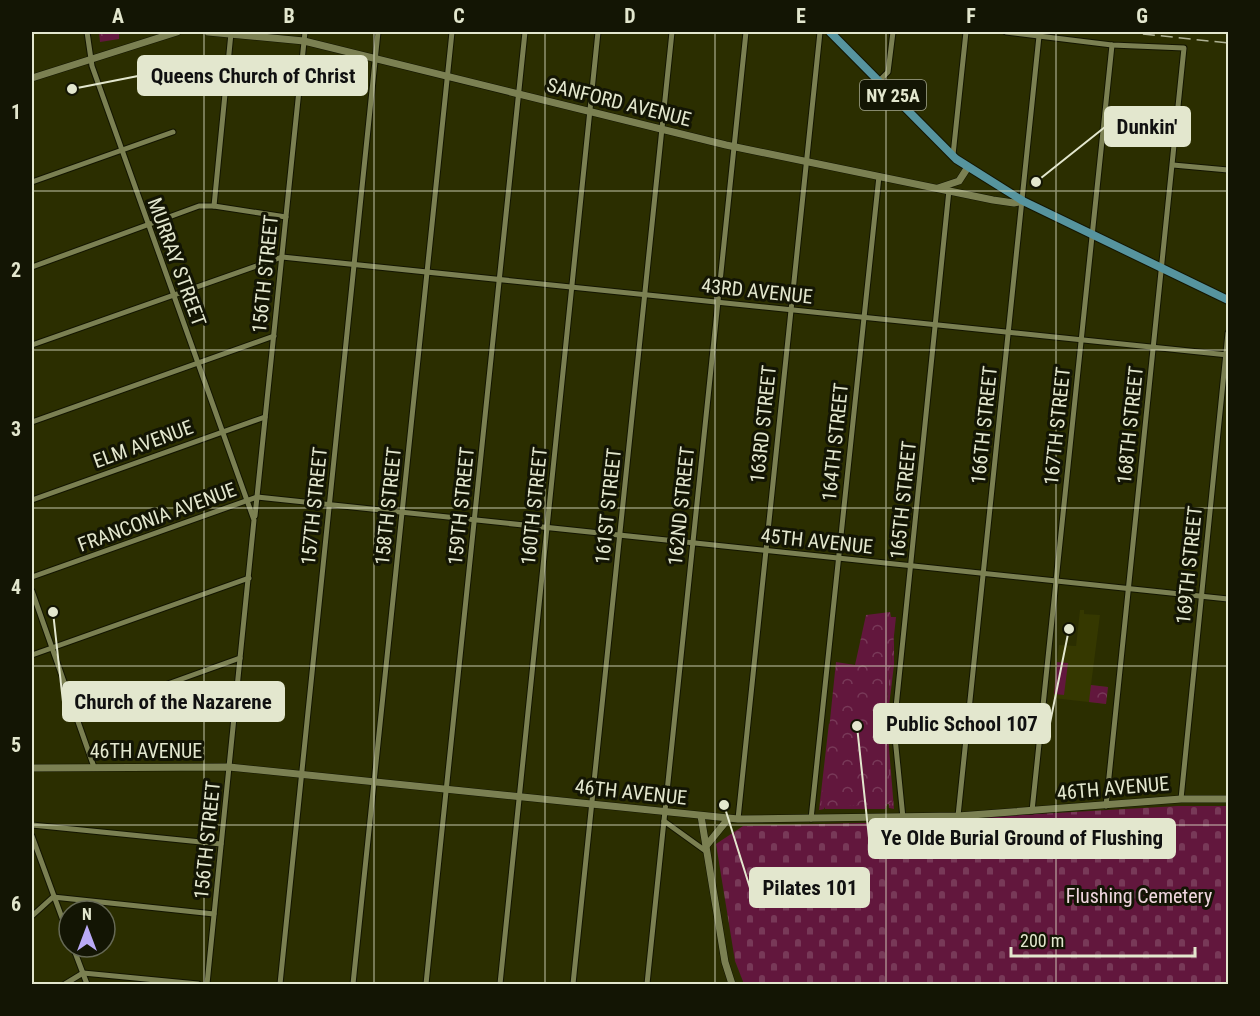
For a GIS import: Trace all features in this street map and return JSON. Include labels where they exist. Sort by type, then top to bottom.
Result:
[{"type":"main road","name":"NY 25A","points":[[830,32],[955,158]]},
{"type":"main road","points":[[955,158],[1023,201],[1228,300]]},
{"type":"street","name":"MURRAY STREET","points":[[87,32],[90,58],[121,150],[247,501]]},
{"type":"street","points":[[32,78],[177,32]]},
{"type":"street","name":"SANFORD AVENUE","points":[[208,32],[304,41],[733,146],[1014,203],[1023,201]]},
{"type":"street","name":"156TH STREET","points":[[207,984],[305,32]]},
{"type":"street","name":"157TH STREET","points":[[280,984],[378,32]]},
{"type":"street","name":"158TH STREET","points":[[353,984],[452,32]]},
{"type":"street","name":"159TH STREET","points":[[426,984],[525,32]]},
{"type":"street","name":"160TH STREET","points":[[500,984],[598,32]]},
{"type":"street","name":"161ST STREET","points":[[573,984],[672,32]]},
{"type":"street","name":"162ND STREET","points":[[647,984],[746,32]]},
{"type":"street","name":"163RD STREET","points":[[738,819],[820,32]]},
{"type":"street","points":[[879,81],[888,72],[893,32]]},
{"type":"street","points":[[955,158],[966,32]]},
{"type":"street","points":[[1006,32],[1112,45]]},
{"type":"street","points":[[214,206],[231,33]]},
{"type":"street","name":"166TH STREET","points":[[958,816],[1039,36]]},
{"type":"street","name":"168TH STREET","points":[[1106,806],[1185,48],[1112,45]]},
{"type":"street","name":"167TH STREET","points":[[1032,811],[1112,45]]},
{"type":"street","points":[[32,182],[173,132]]},
{"type":"street","points":[[1173,165],[1228,170]]},
{"type":"street","points":[[949,188],[959,181],[968,167]]},
{"type":"street","name":"164TH STREET","points":[[811,819],[879,176]]},
{"type":"street","name":"165TH STREET","points":[[903,818],[894,727],[949,188]]},
{"type":"street","points":[[32,267],[199,206],[214,206],[286,217]]},
{"type":"street","points":[[32,345],[282,257]]},
{"type":"street","name":"43RD AVENUE","points":[[282,257],[1227,355]]},
{"type":"street","name":"169TH STREET","points":[[1180,799],[1228,333]]},
{"type":"street","points":[[32,422],[274,336]]},
{"type":"street","name":"ELM AVENUE","points":[[32,500],[265,417]]},
{"type":"street","name":"FRANCONIA AVENUE","points":[[32,578],[257,497],[402,513]]},
{"type":"street","name":"156TH STREET","points":[[247,501],[254,520]]},
{"type":"street","name":"45TH AVENUE","points":[[402,513],[1228,598]]},
{"type":"street","points":[[32,655],[249,578]]},
{"type":"street","points":[[32,591],[94,767]]},
{"type":"street","points":[[76,717],[240,658]]},
{"type":"street","name":"46TH AVENUE","points":[[32,768],[229,767],[728,819],[958,816],[1180,799],[1228,799]]},
{"type":"street","points":[[701,816],[724,962],[732,984]]},
{"type":"street","points":[[706,849],[728,819]]},
{"type":"street","points":[[664,821],[706,849]]},
{"type":"street","points":[[32,825],[221,844]]},
{"type":"street","points":[[32,836],[57,907]]},
{"type":"street","points":[[32,916],[53,897],[214,914]]},
{"type":"street","points":[[78,959],[87,984]]},
{"type":"street","points":[[65,984],[83,973],[198,984]]},
{"type":"shaded area","points":[[1080,610],[1084,610],[1084,614],[1100,615],[1091,685],[1108,687],[1106,704],[1053,698],[1059,645],[1076,646]]},
{"type":"green space","points":[[99,32],[137,32],[119,34],[119,39],[100,42]]},
{"type":"green space","points":[[890,612],[891,617],[896,617],[884,728],[892,804],[821,807],[836,662],[855,665],[866,615]]},
{"type":"green space","points":[[894,634],[894,665],[887,722],[885,719]]},
{"type":"green space","points":[[1057,662],[1068,663],[1064,695],[1054,694]]},
{"type":"green space","points":[[1091,685],[1108,687],[1106,704],[1089,702]]},
{"type":"green space","points":[[829,723],[887,805],[885,809],[825,809],[825,807],[819,810]]},
{"type":"green space","points":[[881,723],[887,724],[894,809],[889,808]]},
{"type":"green space","name":"Flushing Cemetery","points":[[1178,806],[1228,806],[1228,984],[744,984],[735,961],[716,844],[743,826],[901,822]]},
{"type":"railway","points":[[1125,32],[1228,43]]},
{"type":"place","name":"Queens Church of Christ","points":[[72,89]]},
{"type":"place","name":"Dunkin'","points":[[1036,182]]},
{"type":"place","name":"Church of the Nazarene","points":[[53,612]]},
{"type":"place","name":"Public School 107","points":[[1069,629]]},
{"type":"place","name":"Ye Olde Burial Ground of Flushing","points":[[857,726]]},
{"type":"place","name":"Pilates 101","points":[[724,805]]}]
